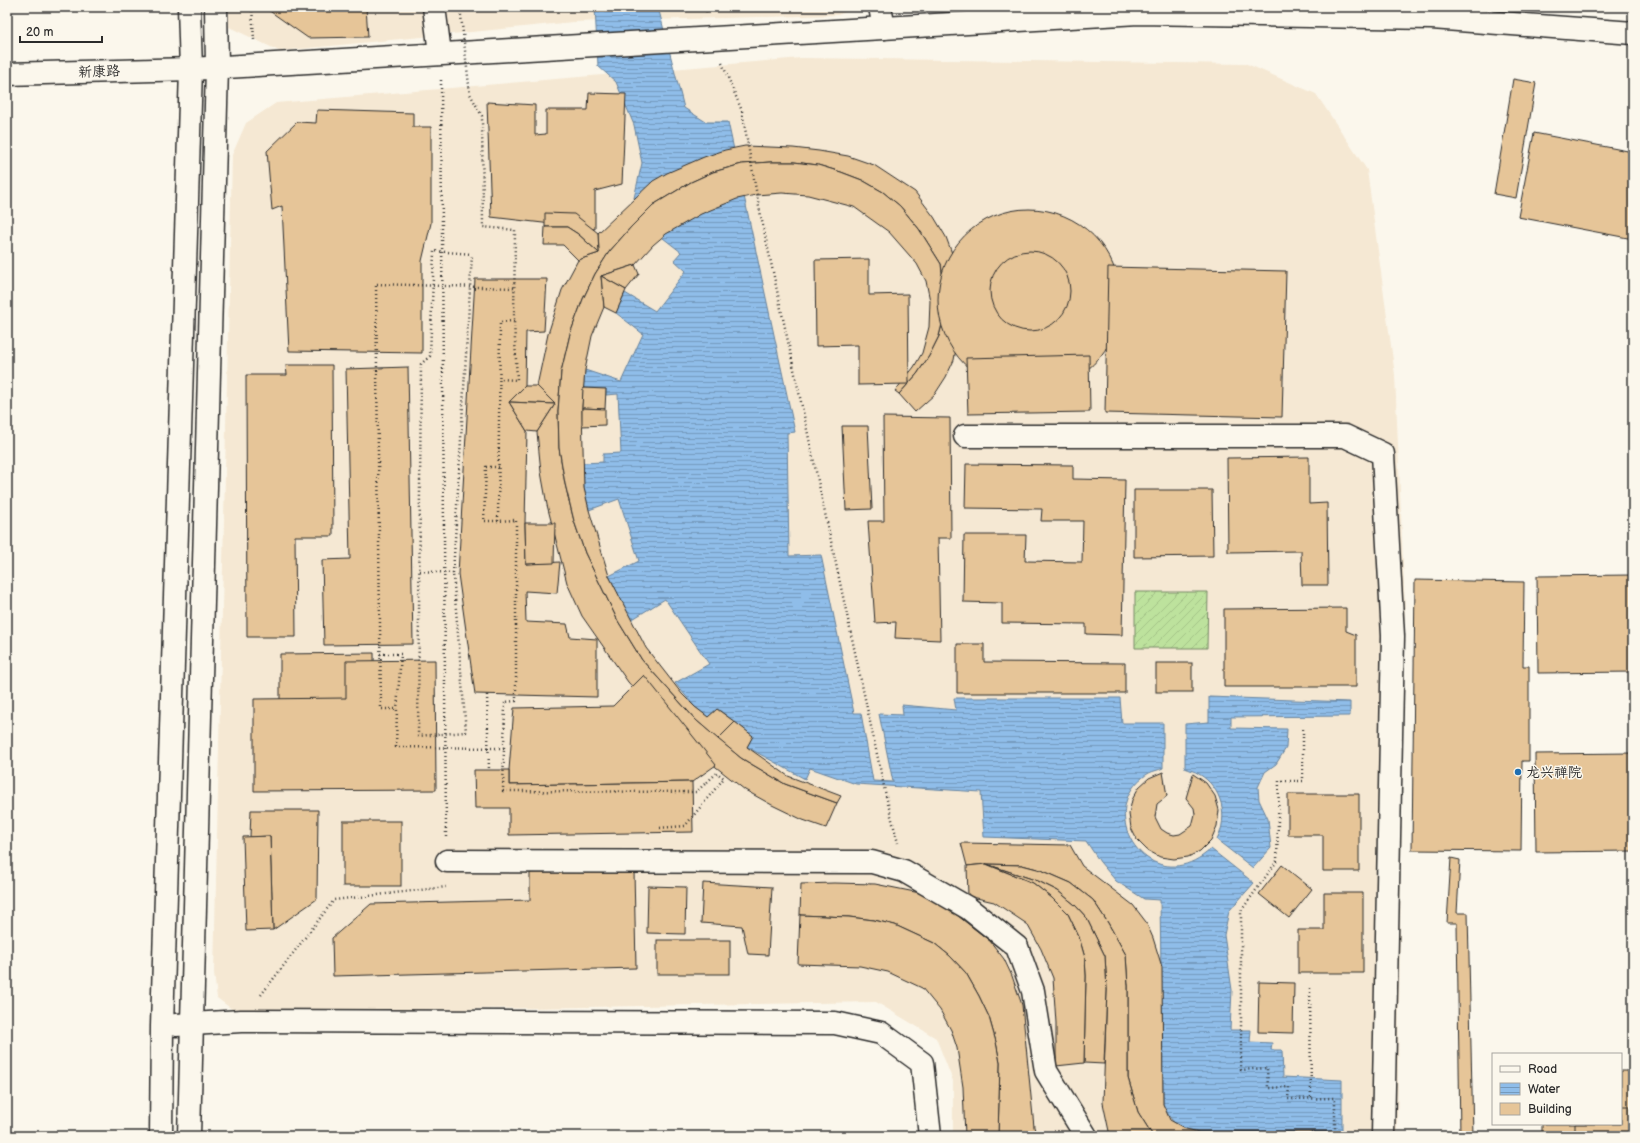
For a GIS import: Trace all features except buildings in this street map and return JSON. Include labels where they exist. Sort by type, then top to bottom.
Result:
[{"type":"street","points":[[162,1136],[162,1026],[191,69],[189,7]]},
{"type":"street","points":[[189,1136],[218,67],[216,7]]},
{"type":"street","points":[[434,7],[440,53]]},
{"type":"street","points":[[880,7],[884,28]]},
{"type":"street","name":"新康路","points":[[7,74],[191,69],[440,53],[1138,14],[1432,18],[1633,32]]},
{"type":"street","points":[[965,436],[1345,436],[1383,454],[1393,636],[1383,1136]]},
{"type":"street","points":[[447,861],[872,862],[904,871],[968,908],[1017,947],[1033,991],[1046,1071],[1086,1136]]},
{"type":"street","points":[[162,1026],[241,1021],[836,1023],[881,1032],[922,1063],[930,1136]]},
{"type":"path","points":[[252,7],[255,64]]},
{"type":"path","points":[[460,7],[470,94],[482,116],[483,227],[515,230],[514,321],[517,380],[500,378]]},
{"type":"path","points":[[712,38],[742,111],[759,207],[886,796],[904,871]]},
{"type":"path","points":[[241,1021],[334,900],[447,887],[440,53]]},
{"type":"path","points":[[434,251],[472,254],[453,574],[466,732],[418,736],[420,571],[421,364],[430,356],[434,251]]},
{"type":"path","points":[[398,709],[381,709],[376,284],[514,288]]},
{"type":"path","points":[[498,520],[500,322],[514,321]]},
{"type":"path","points":[[499,467],[486,467],[484,520],[516,520],[516,702],[505,702],[503,791],[696,792],[717,773],[724,778],[685,826],[659,828]]},
{"type":"path","points":[[420,571],[453,574]]},
{"type":"path","points":[[380,654],[401,654],[396,747],[504,748]]},
{"type":"path","points":[[487,695],[490,770]]},
{"type":"path","points":[[1303,729],[1303,781],[1279,781],[1277,861],[1241,911],[1242,1070],[1267,1068],[1268,1088],[1289,1087],[1288,1099],[1335,1098],[1335,1132]]},
{"type":"path","points":[[1310,988],[1311,1098]]},
{"type":"shaded area","points":[[229,7],[856,7],[838,15],[573,22],[279,51],[229,27]]},
{"type":"shaded area","points":[[801,58],[1247,64],[1316,94],[1367,170],[1395,375],[1405,608],[1397,1136],[953,1136],[953,1081],[936,1038],[876,1002],[237,1013],[217,998],[214,973],[232,155],[246,123],[276,103]]},
{"type":"green space","points":[[1135,592],[1208,592],[1207,648],[1135,648]]},
{"type":"water","points":[[595,7],[658,7],[684,108],[706,122],[728,122],[795,432],[787,433],[789,556],[821,555],[854,713],[861,713],[873,781],[893,782],[879,714],[903,715],[902,705],[956,710],[954,698],[1120,698],[1122,723],[1163,723],[1163,768],[1149,773],[1132,789],[1125,808],[1126,828],[1135,846],[1149,859],[1167,866],[1188,863],[1211,849],[1254,883],[1229,911],[1224,935],[1232,990],[1230,1030],[1251,1030],[1250,1042],[1272,1043],[1271,1050],[1282,1050],[1283,1077],[1342,1080],[1342,1132],[1199,1132],[1180,1127],[1169,1116],[1163,1104],[1160,900],[1144,899],[1116,881],[1100,862],[1086,841],[984,837],[981,792],[856,784],[810,768],[805,779],[747,747],[753,736],[718,709],[708,717],[695,707],[675,683],[709,664],[665,599],[631,620],[609,576],[639,561],[619,499],[589,510],[584,488],[583,463],[603,462],[603,454],[621,453],[618,394],[606,395],[606,389],[583,388],[585,370],[621,382],[643,334],[616,313],[625,293],[655,311],[686,271],[674,260],[681,252],[663,238],[634,198],[642,163],[634,125],[616,82],[598,66]]},
{"type":"water","points":[[1209,697],[1350,702],[1350,716],[1231,717],[1231,728],[1287,729],[1286,748],[1276,764],[1265,772],[1258,787],[1259,800],[1268,819],[1271,848],[1253,868],[1217,840],[1221,831],[1223,812],[1218,795],[1207,780],[1197,773],[1185,768],[1185,724],[1209,722]]},
{"type":"place","name":"龙兴禅院","points":[[1518,772]]}]
